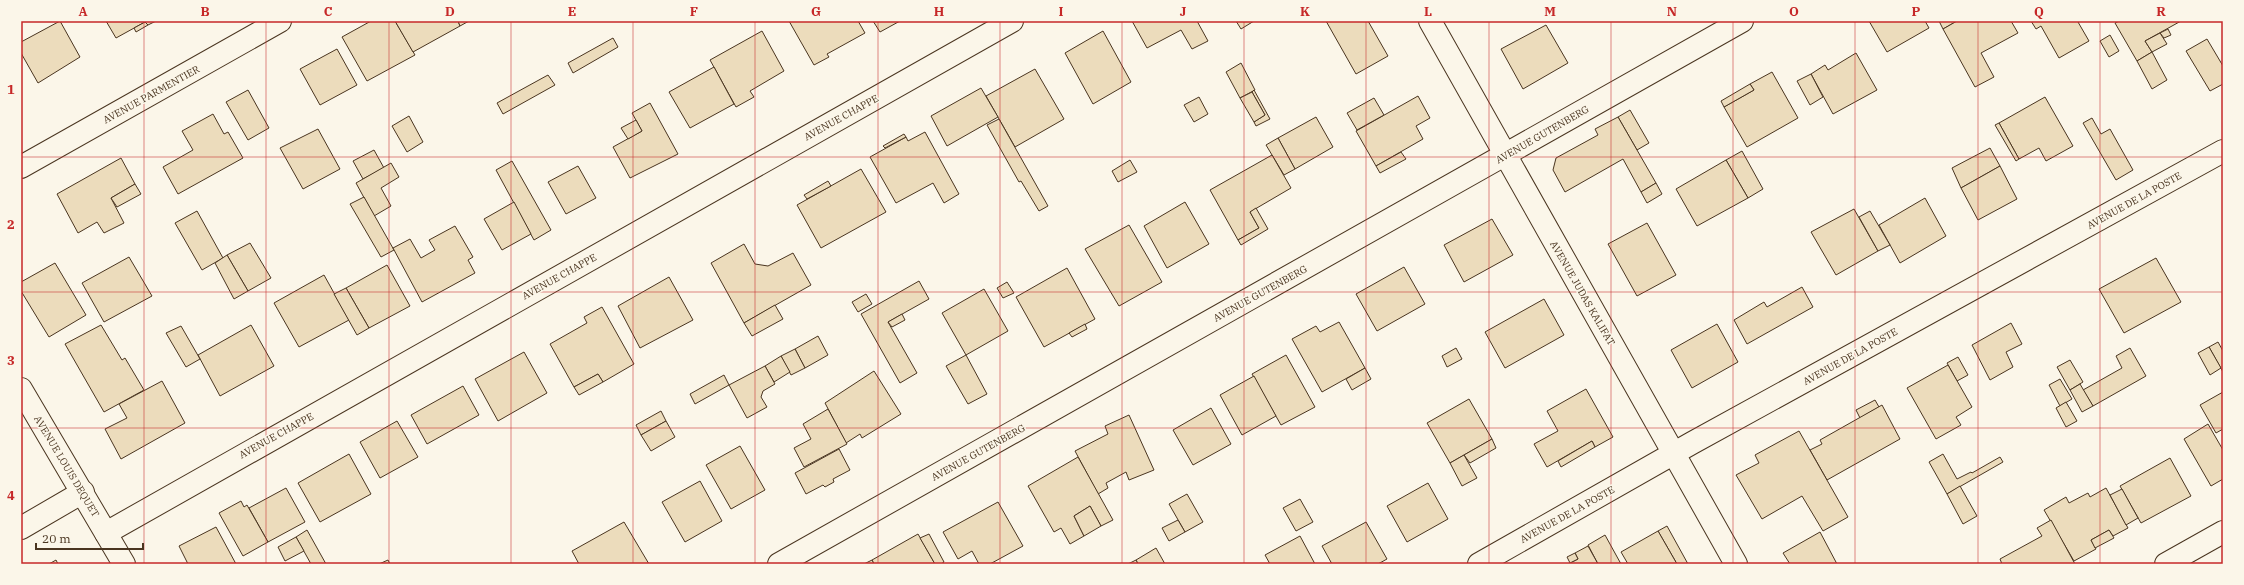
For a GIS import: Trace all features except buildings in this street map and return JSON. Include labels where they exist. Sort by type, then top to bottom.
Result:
[{"type":"street","name":"AVENUE PARMENTIER","points":[[21,167],[280,21]]},
{"type":"street","name":"AVENUE CHAPPE","points":[[106,533],[1012,21]]},
{"type":"street","name":"AVENUE JUDAS KALIFAT","points":[[1430,21],[1504,155],[1736,564]]},
{"type":"street","name":"AVENUE GUTENBERG","points":[[779,564],[1742,21]]},
{"type":"street","name":"AVENUE DE LA POSTE","points":[[1479,564],[1674,453],[2223,151]]},
{"type":"street","name":"AVENUE LOUIS DEQUET","points":[[21,389],[124,564]]},
{"type":"street","points":[[21,528],[83,492]]},
{"type":"street","points":[[2166,564],[2223,532]]}]
